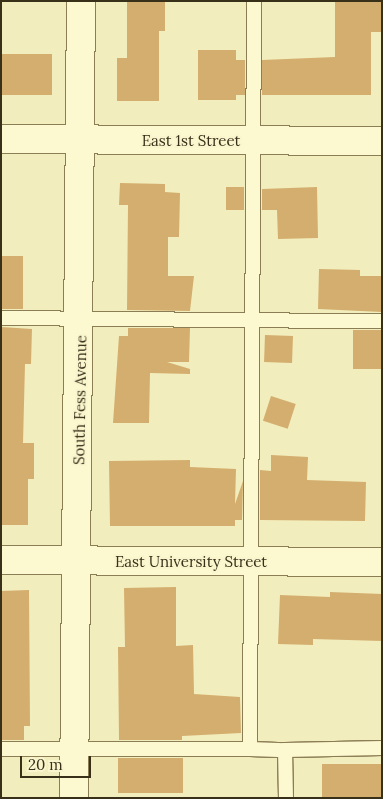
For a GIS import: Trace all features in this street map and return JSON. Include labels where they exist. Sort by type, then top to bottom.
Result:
[{"type":"street","name":"South Fess Avenue","points":[[74,798],[81,319],[81,1]]},
{"type":"street","name":"East 1st Street","points":[[1,138],[382,141]]},
{"type":"street","name":"East University Street","points":[[1,560],[382,562]]},
{"type":"lane","points":[[250,749],[254,1]]},
{"type":"lane","points":[[1,318],[382,321]]},
{"type":"lane","points":[[1,749],[285,750],[382,748]]},
{"type":"lane","points":[[285,750],[286,798]]},
{"type":"building","points":[[127,1],[165,1],[165,31],[159,31],[159,101],[117,101],[117,58],[127,58]]},
{"type":"building","points":[[335,1],[382,1],[382,32],[371,32],[371,95],[262,95],[262,60],[335,57]]},
{"type":"building","points":[[198,50],[236,50],[236,60],[245,60],[245,95],[236,95],[236,100],[198,100]]},
{"type":"building","points":[[1,54],[52,54],[52,95],[1,95]]},
{"type":"building","points":[[120,183],[165,184],[165,192],[180,193],[179,237],[168,237],[168,276],[194,276],[190,311],[127,310],[128,205],[119,205]]},
{"type":"building","points":[[226,187],[244,187],[244,210],[226,210]]},
{"type":"building","points":[[317,187],[318,238],[278,239],[277,210],[262,210],[262,189]]},
{"type":"building","points":[[1,256],[23,256],[23,309],[1,309]]},
{"type":"building","points":[[319,269],[360,270],[360,276],[382,276],[382,312],[318,309]]},
{"type":"building","points":[[1,327],[32,329],[31,364],[25,364],[23,443],[34,443],[34,479],[28,479],[28,525],[1,525]]},
{"type":"building","points":[[128,328],[190,328],[189,362],[167,362],[190,369],[190,374],[150,373],[149,423],[113,423],[119,336],[128,336]]},
{"type":"building","points":[[353,330],[382,330],[382,369],[353,369]]},
{"type":"building","points":[[265,335],[293,336],[292,363],[264,362]]},
{"type":"building","points":[[271,396],[296,404],[288,429],[263,421]]},
{"type":"building","points":[[271,455],[308,457],[307,480],[366,482],[365,521],[260,520],[260,470],[271,471]]},
{"type":"building","points":[[190,460],[190,467],[236,469],[235,504],[243,481],[242,520],[235,520],[235,526],[110,526],[109,461]]},
{"type":"building","points":[[176,587],[176,646],[193,645],[194,694],[240,697],[241,733],[182,736],[182,740],[119,740],[118,647],[125,647],[124,588]]},
{"type":"building","points":[[29,590],[30,726],[24,726],[24,740],[1,740],[1,591]]},
{"type":"building","points":[[330,592],[382,594],[382,641],[313,639],[313,645],[278,644],[280,595],[330,597]]},
{"type":"building","points":[[118,758],[183,758],[183,793],[118,793]]},
{"type":"building","points":[[322,764],[382,764],[382,798],[322,798]]}]
